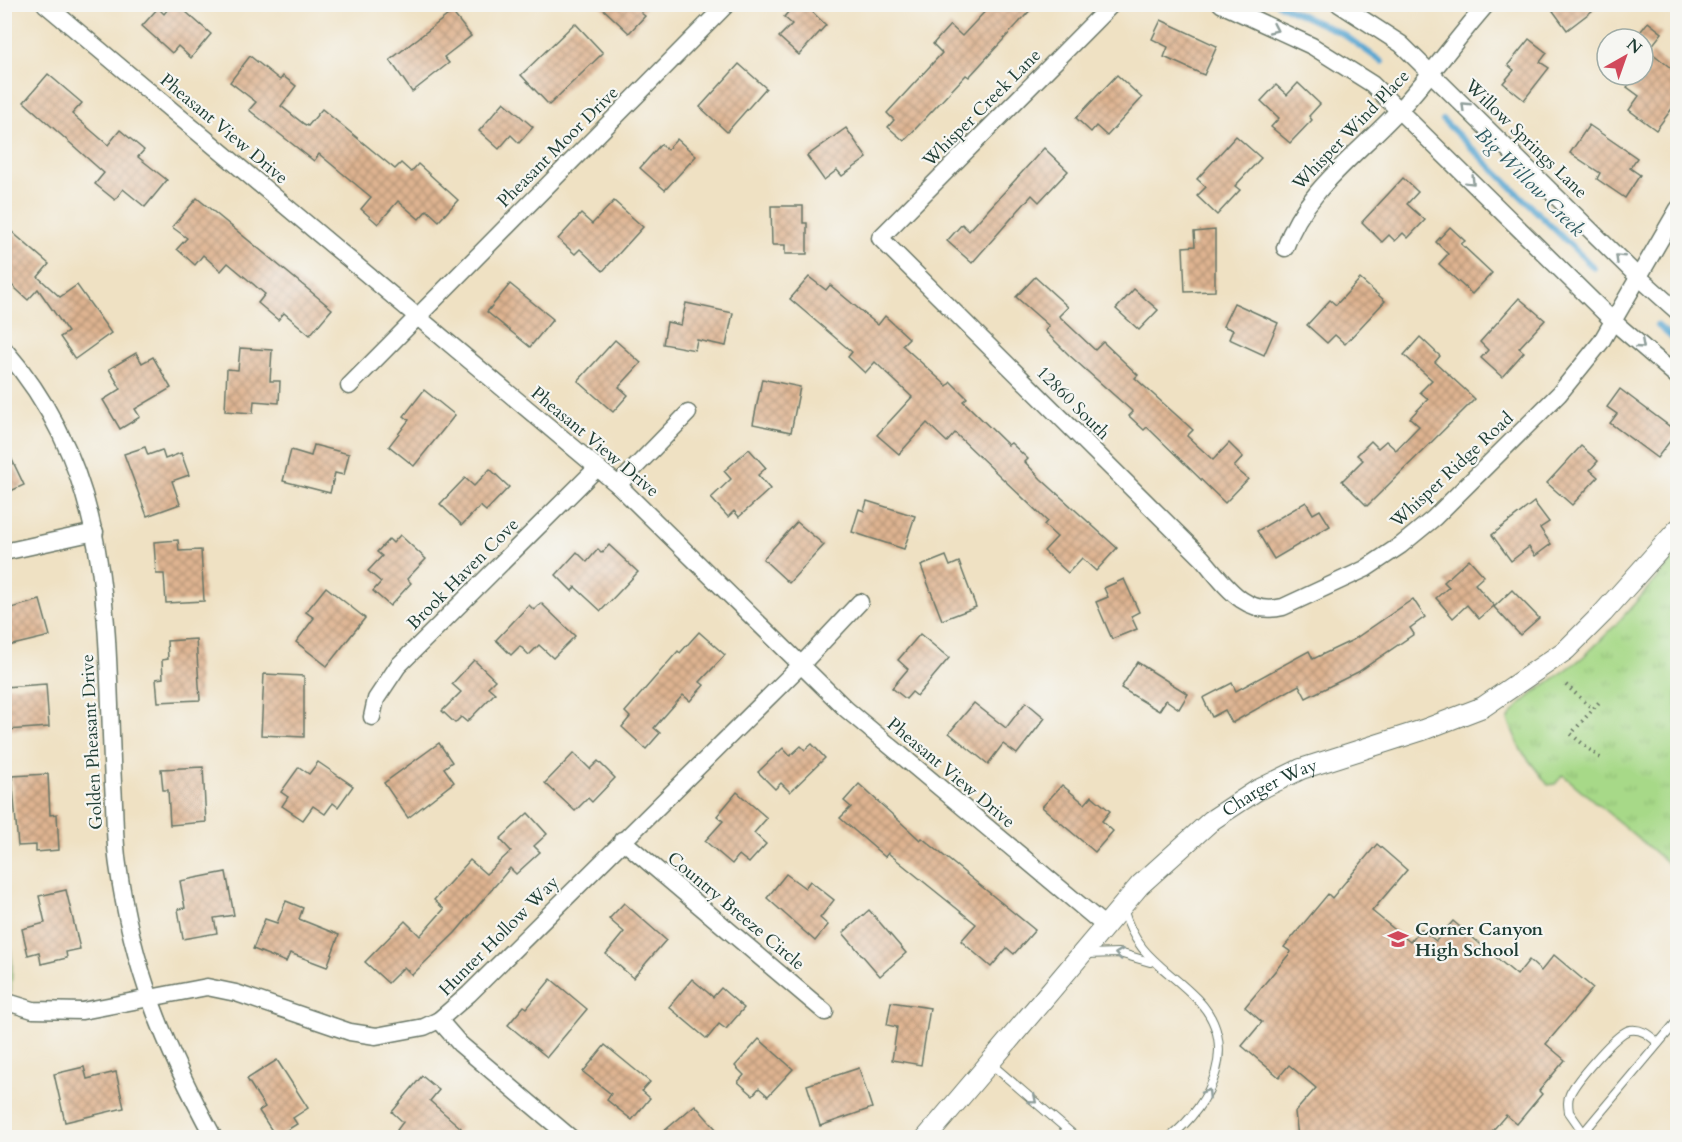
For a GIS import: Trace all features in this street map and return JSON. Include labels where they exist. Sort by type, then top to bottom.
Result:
[{"type":"street","name":"Pheasant View Drive","points":[[45,4],[618,486],[800,666],[875,735],[1105,926]]},
{"type":"street","name":"Pheasant Moor Drive","points":[[349,386],[727,4]]},
{"type":"street","name":"Whisper Creek Lane","points":[[880,238],[1112,4]]},
{"type":"street","points":[[1221,4],[1336,60],[1372,84],[1614,322],[1677,377]]},
{"type":"street","name":"Willow Springs Lane","points":[[1339,4],[1378,27],[1432,73],[1677,312]]},
{"type":"street","name":"Whisper Wind Place","points":[[1285,248],[1293,224],[1307,202],[1399,110],[1487,4]]},
{"type":"street","name":"Whisper Ridge Road","points":[[1237,598],[1258,609],[1270,610],[1282,607],[1365,569],[1401,545],[1434,518],[1559,394],[1614,322],[1677,209]]},
{"type":"street","name":"12860 South","points":[[880,238],[1202,558],[1237,598]]},
{"type":"street","name":"Golden Pheasant Drive","points":[[4,349],[42,400],[65,437],[82,483],[95,532],[103,578],[117,863],[130,938],[148,1000],[188,1090],[214,1137]]},
{"type":"street","points":[[618,486],[688,413]]},
{"type":"street","name":"Brook Haven Cove","points":[[372,717],[376,699],[398,666],[597,468]]},
{"type":"street","name":"Charger Way","points":[[926,1137],[1122,905],[1187,840],[1212,820],[1256,791],[1325,760],[1423,730],[1483,707],[1524,681],[1585,632],[1677,529]]},
{"type":"street","points":[[4,552],[95,532]]},
{"type":"street","name":"Hunter Hollow Way","points":[[4,1001],[33,1010],[57,1013],[148,1000],[207,987],[236,993],[350,1032],[376,1036],[411,1032],[439,1020],[469,994],[800,666],[860,602]]},
{"type":"street","name":"Country Breeze Circle","points":[[622,840],[825,1012]]},
{"type":"street","points":[[439,1020],[460,1044],[571,1137]]},
{"type":"lane","points":[[1122,905],[1133,936],[1156,964],[1203,1006],[1214,1027],[1220,1050],[1212,1086],[1169,1137]]},
{"type":"lane","points":[[1081,954],[1119,953],[1156,964]]},
{"type":"lane","points":[[1658,1043],[1642,1031],[1630,1030],[1619,1035],[1570,1092],[1572,1120],[1581,1135],[1658,1043],[1677,1020]]},
{"type":"lane","points":[[989,1063],[1077,1137]]},
{"type":"path","points":[[1566,685],[1593,709]]},
{"type":"path","points":[[1600,758],[1571,734],[1601,700]]},
{"type":"green space","points":[[1677,555],[1677,871],[1563,775],[1555,784],[1548,785],[1521,750],[1508,720],[1522,703],[1597,644]]},
{"type":"green space","points":[[5,914],[12,961],[11,993],[5,990]]},
{"type":"building","points":[[172,4],[177,4],[211,34],[191,58],[178,46],[172,53],[142,26],[158,8],[164,14]]},
{"type":"building","points":[[598,4],[649,4],[641,13],[645,16],[629,33]]},
{"type":"building","points":[[795,4],[804,4],[826,25],[799,55],[779,37],[792,24],[784,17]]},
{"type":"building","points":[[992,4],[1036,4],[969,77],[966,75],[904,141],[888,127],[894,120],[887,113],[942,53],[933,44],[950,25],[962,36]]},
{"type":"building","points":[[1548,4],[1601,4],[1567,30]]},
{"type":"building","points":[[452,12],[471,36],[444,57],[449,63],[412,92],[390,60]]},
{"type":"building","points":[[1161,20],[1217,46],[1204,75],[1164,57],[1168,47],[1152,39]]},
{"type":"building","points":[[1648,22],[1654,27],[1644,27]]},
{"type":"building","points":[[575,23],[603,53],[549,105],[521,75]]},
{"type":"building","points":[[1655,28],[1662,33],[1655,42]]},
{"type":"building","points":[[1529,39],[1547,53],[1540,62],[1549,68],[1524,100],[1503,83],[1514,70],[1508,65]]},
{"type":"building","points":[[1655,55],[1677,73],[1677,102],[1656,130],[1629,110],[1639,96],[1627,87],[1655,87]]},
{"type":"building","points":[[250,56],[280,80],[283,76],[296,86],[281,106],[304,124],[308,126],[322,109],[395,169],[401,163],[411,172],[418,164],[458,200],[439,221],[427,210],[419,219],[398,201],[378,224],[361,209],[371,197],[319,154],[314,161],[249,110],[256,102],[230,82]]},
{"type":"building","points":[[739,64],[766,88],[727,132],[700,107]]},
{"type":"building","points":[[48,74],[82,103],[72,114],[108,145],[120,130],[144,150],[138,157],[167,180],[145,207],[123,189],[115,200],[95,184],[104,173],[24,102]]},
{"type":"building","points":[[1117,75],[1142,98],[1107,136],[1096,126],[1091,132],[1076,118]]},
{"type":"building","points":[[1298,83],[1320,104],[1309,116],[1312,120],[1290,143],[1271,127],[1279,118],[1261,101],[1276,85],[1287,95]]},
{"type":"building","points":[[504,102],[533,127],[519,143],[511,135],[499,149],[479,131]]},
{"type":"building","points":[[1589,125],[1637,158],[1630,168],[1640,175],[1625,198],[1597,179],[1600,173],[1570,153]]},
{"type":"building","points":[[846,128],[867,158],[842,176],[837,170],[824,180],[807,156]]},
{"type":"building","points":[[1236,136],[1261,158],[1235,186],[1240,190],[1217,215],[1197,196],[1206,187],[1197,179]]},
{"type":"building","points":[[677,139],[696,156],[665,190],[640,168],[661,144],[667,150]]},
{"type":"building","points":[[1044,148],[1068,171],[1039,202],[1032,195],[972,263],[947,241],[962,224],[969,231]]},
{"type":"building","points":[[1403,178],[1418,192],[1407,204],[1425,220],[1408,238],[1403,233],[1395,241],[1389,235],[1382,242],[1362,222]]},
{"type":"building","points":[[197,198],[332,309],[310,335],[284,313],[278,320],[258,303],[265,294],[228,263],[221,271],[203,255],[195,265],[177,249],[187,238],[172,227]]},
{"type":"building","points":[[614,201],[643,227],[603,271],[580,249],[575,254],[558,239],[581,214],[592,224]]},
{"type":"building","points":[[771,206],[803,206],[803,223],[807,223],[807,254],[785,254],[785,245],[772,245]]},
{"type":"building","points":[[4,225],[49,264],[38,277],[60,297],[77,285],[111,333],[75,359],[60,337],[68,332],[38,289],[28,300],[4,278]]},
{"type":"building","points":[[1450,227],[1465,241],[1461,244],[1492,273],[1472,294],[1439,264],[1448,254],[1436,242]]},
{"type":"building","points":[[1215,230],[1215,291],[1185,292],[1183,247],[1195,246],[1194,232]]},
{"type":"building","points":[[809,277],[826,290],[830,285],[878,325],[885,316],[909,338],[902,345],[947,386],[951,382],[967,398],[963,401],[1008,445],[1011,443],[1028,459],[1025,462],[1041,479],[1117,548],[1096,571],[1082,558],[1068,573],[1044,551],[1057,537],[1044,525],[1047,521],[955,433],[947,442],[927,423],[899,454],[877,435],[912,397],[875,362],[865,373],[848,357],[852,352],[790,299]]},
{"type":"building","points":[[1035,277],[1068,307],[1059,316],[1095,350],[1103,342],[1138,375],[1135,378],[1193,430],[1187,436],[1213,460],[1229,443],[1243,457],[1234,467],[1248,479],[1225,503],[1147,427],[1144,430],[1129,416],[1133,412],[1069,355],[1045,331],[1049,326],[1016,297]]},
{"type":"building","points":[[1360,279],[1385,301],[1345,344],[1335,335],[1327,343],[1307,325],[1330,300],[1336,305]]},
{"type":"building","points":[[510,284],[553,319],[530,347],[487,312]]},
{"type":"building","points":[[1134,289],[1158,310],[1139,330],[1116,309]]},
{"type":"building","points":[[1519,298],[1545,320],[1519,348],[1524,352],[1502,377],[1481,358],[1488,350],[1480,342]]},
{"type":"building","points":[[686,303],[733,313],[726,346],[697,340],[695,350],[663,344],[667,322],[681,325]]},
{"type":"building","points":[[1234,303],[1278,323],[1264,355],[1229,339],[1233,330],[1223,326]]},
{"type":"building","points":[[1420,337],[1440,356],[1435,362],[1475,399],[1367,506],[1342,481],[1363,460],[1357,455],[1371,441],[1378,448],[1386,441],[1396,450],[1419,426],[1410,418],[1428,399],[1420,392],[1432,380],[1404,355]]},
{"type":"building","points":[[615,340],[641,363],[619,387],[628,395],[613,412],[578,381]]},
{"type":"building","points":[[240,348],[272,350],[270,381],[280,381],[279,403],[254,401],[253,413],[225,411],[227,369],[238,370]]},
{"type":"building","points":[[136,353],[142,363],[153,357],[171,388],[135,409],[140,417],[120,429],[103,400],[121,389],[109,369]]},
{"type":"building","points":[[762,379],[800,387],[791,432],[753,424]]},
{"type":"building","points":[[1620,389],[1677,432],[1657,458],[1610,423],[1617,414],[1607,407]]},
{"type":"building","points":[[424,390],[455,415],[414,466],[389,446],[409,420],[404,416]]},
{"type":"building","points":[[4,443],[24,485],[4,494]]},
{"type":"building","points":[[314,445],[349,454],[344,475],[335,473],[330,493],[283,481],[291,450],[311,456]]},
{"type":"building","points":[[1581,446],[1598,461],[1590,470],[1598,477],[1572,505],[1547,483]]},
{"type":"building","points":[[145,447],[148,455],[162,450],[165,459],[181,453],[189,475],[172,481],[180,504],[147,516],[124,454]]},
{"type":"building","points":[[749,449],[766,468],[758,475],[770,489],[739,517],[734,511],[728,517],[711,498],[731,479],[724,471]]},
{"type":"building","points":[[490,469],[509,487],[486,511],[480,506],[462,525],[440,504],[465,478],[474,486]]},
{"type":"building","points":[[867,501],[915,516],[904,549],[852,532],[859,509],[864,511]]},
{"type":"building","points":[[1306,502],[1313,514],[1320,510],[1330,526],[1274,559],[1257,531]]},
{"type":"building","points":[[1534,502],[1549,522],[1540,528],[1551,544],[1535,556],[1529,547],[1511,561],[1492,535]]},
{"type":"building","points":[[797,522],[824,545],[789,583],[763,559]]},
{"type":"building","points":[[400,535],[426,559],[407,579],[411,583],[390,606],[373,591],[381,582],[368,571],[382,556],[377,552],[389,539],[393,543]]},
{"type":"building","points":[[178,540],[179,551],[201,550],[204,601],[166,603],[164,574],[156,574],[154,542]]},
{"type":"building","points":[[609,545],[638,572],[601,611],[575,587],[572,591],[556,575],[577,552],[587,562],[598,549],[602,553]]},
{"type":"building","points":[[946,556],[950,566],[959,562],[976,607],[942,620],[921,566]]},
{"type":"building","points":[[1469,559],[1484,576],[1475,584],[1494,606],[1479,619],[1467,605],[1453,618],[1436,598],[1449,587],[1444,582]]},
{"type":"building","points":[[1124,579],[1139,612],[1131,616],[1137,629],[1112,639],[1096,602],[1108,597],[1104,588]]},
{"type":"building","points":[[326,587],[365,618],[327,666],[296,642],[314,618],[306,612]]},
{"type":"building","points":[[1512,590],[1539,618],[1520,635],[1494,607]]},
{"type":"building","points":[[1413,599],[1425,617],[1410,628],[1414,634],[1358,672],[1306,698],[1299,685],[1232,723],[1225,710],[1212,717],[1203,698],[1232,683],[1236,691],[1309,651],[1313,659],[1353,640]]},
{"type":"building","points":[[40,600],[50,636],[4,647],[4,610]]},
{"type":"building","points":[[541,603],[575,636],[553,658],[539,645],[529,655],[520,646],[511,655],[496,640],[529,605],[534,610]]},
{"type":"building","points":[[699,632],[725,655],[700,682],[704,685],[690,701],[683,695],[654,728],[660,733],[646,749],[622,727],[630,717],[625,712],[678,651],[680,653]]},
{"type":"building","points":[[920,634],[949,658],[917,696],[912,692],[906,699],[892,688],[908,669],[898,660]]},
{"type":"building","points":[[196,639],[200,700],[158,702],[156,679],[163,678],[162,660],[168,659],[167,641]]},
{"type":"building","points":[[474,660],[495,680],[488,687],[495,693],[467,722],[461,717],[455,723],[442,711],[461,692],[452,684]]},
{"type":"building","points":[[1137,662],[1188,694],[1179,709],[1166,700],[1159,711],[1121,688]]},
{"type":"building","points":[[264,674],[304,676],[304,737],[261,735]]},
{"type":"building","points":[[46,684],[49,727],[7,730],[4,687]]},
{"type":"building","points":[[1026,702],[1045,718],[1017,754],[1003,744],[988,764],[949,733],[974,703],[1006,728]]},
{"type":"building","points":[[439,743],[452,762],[444,768],[454,782],[408,818],[384,783]]},
{"type":"building","points":[[812,744],[825,758],[790,792],[781,783],[775,789],[758,772],[783,748],[790,756],[801,746],[805,750]]},
{"type":"building","points":[[574,753],[590,769],[598,761],[615,778],[592,802],[588,798],[575,811],[545,783]]},
{"type":"building","points":[[318,762],[353,786],[338,807],[333,803],[325,814],[313,806],[303,820],[282,806],[288,797],[281,792],[299,767],[309,774]]},
{"type":"building","points":[[203,767],[206,822],[170,825],[168,790],[163,790],[161,769]]},
{"type":"building","points":[[48,774],[50,815],[57,814],[59,850],[36,852],[36,845],[18,846],[12,776]]},
{"type":"building","points":[[859,784],[920,840],[922,838],[1035,930],[1014,954],[1007,948],[991,967],[961,941],[976,924],[888,853],[885,857],[840,818],[851,807],[844,801]]},
{"type":"building","points":[[1062,785],[1085,804],[1092,796],[1110,811],[1102,821],[1113,831],[1095,852],[1042,807]]},
{"type":"building","points":[[737,792],[767,818],[754,833],[766,844],[749,863],[739,855],[732,864],[705,841],[723,821],[717,816]]},
{"type":"building","points":[[528,813],[547,834],[534,846],[540,852],[516,874],[510,868],[455,933],[412,975],[404,967],[388,983],[365,962],[405,921],[420,936],[444,909],[434,900],[470,860],[486,874],[511,851],[500,839]]},
{"type":"building","points":[[1377,844],[1407,870],[1372,911],[1410,942],[1421,929],[1436,941],[1453,921],[1517,975],[1529,960],[1541,971],[1554,955],[1593,988],[1546,1044],[1565,1060],[1539,1091],[1542,1094],[1517,1124],[1506,1115],[1487,1137],[1298,1137],[1295,1112],[1316,1088],[1289,1065],[1279,1077],[1242,1046],[1262,1022],[1245,1007],[1291,952],[1284,947],[1328,894],[1332,898]]},
{"type":"building","points":[[226,872],[234,915],[214,918],[217,933],[183,939],[178,909],[185,908],[180,881]]},
{"type":"building","points":[[786,874],[805,888],[810,881],[834,900],[820,918],[828,925],[815,941],[767,898]]},
{"type":"building","points":[[66,890],[80,949],[66,952],[67,958],[41,964],[39,952],[28,955],[22,929],[45,923],[39,896]]},
{"type":"building","points":[[286,901],[303,908],[299,919],[339,935],[327,967],[290,953],[286,962],[253,949],[265,919],[277,923]]},
{"type":"building","points":[[624,903],[666,940],[633,978],[606,954],[624,932],[609,919]]},
{"type":"building","points":[[869,910],[906,953],[880,976],[843,933]]},
{"type":"building","points":[[551,979],[587,1009],[547,1057],[508,1025],[524,1006],[527,1008]]},
{"type":"building","points":[[692,979],[713,997],[721,988],[744,1008],[726,1029],[719,1024],[707,1039],[669,1007]]},
{"type":"building","points":[[891,1002],[930,1008],[921,1065],[892,1060],[897,1027],[887,1025]]},
{"type":"building","points":[[759,1039],[793,1069],[768,1096],[759,1088],[753,1095],[738,1082],[744,1075],[735,1066]]},
{"type":"building","points":[[605,1045],[650,1082],[642,1091],[650,1098],[632,1120],[607,1100],[611,1094],[583,1072]]},
{"type":"building","points":[[277,1060],[308,1108],[293,1118],[297,1124],[276,1137],[259,1111],[265,1107],[247,1079]]},
{"type":"building","points":[[84,1067],[87,1079],[116,1072],[124,1108],[65,1122],[54,1074]]},
{"type":"building","points":[[859,1068],[872,1108],[820,1126],[807,1085]]},
{"type":"building","points":[[422,1076],[439,1090],[430,1101],[461,1128],[453,1137],[406,1137],[397,1130],[403,1122],[392,1112]]},
{"type":"building","points":[[695,1105],[723,1137],[657,1137]]},
{"type":"waterway","name":"Big Willow Creek","points":[[1278,4],[1343,34],[1382,62]]},
{"type":"waterway","name":"Big Willow Creek","points":[[1443,120],[1594,268]]},
{"type":"waterway","name":"Big Willow Creek","points":[[1657,325],[1678,343]]},
{"type":"place","name":"Corner Canyon High School","points":[[1398,939]]}]
